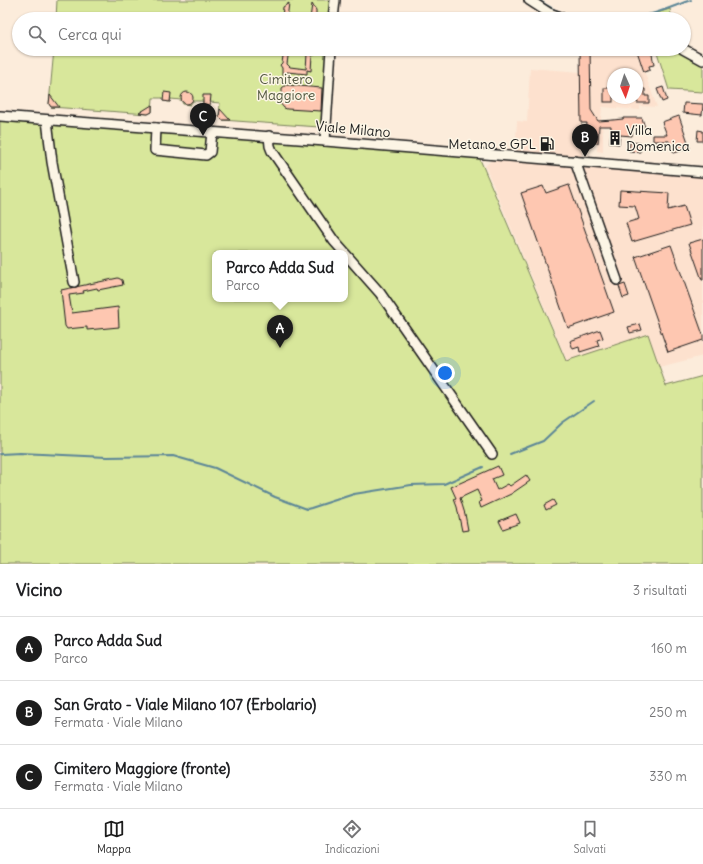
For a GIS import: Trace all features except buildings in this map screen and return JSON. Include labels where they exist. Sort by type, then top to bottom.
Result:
[{"type":"street","points":[[334,12],[335,0]]},
{"type":"street","points":[[529,0],[547,12]]},
{"type":"street","points":[[691,53],[703,60]]},
{"type":"street","points":[[325,141],[331,56]]},
{"type":"street","name":"Viale Milano","points":[[0,116],[269,136],[703,172]]},
{"type":"street","points":[[46,120],[52,162],[74,282]]},
{"type":"street","points":[[156,128],[155,150],[199,154],[209,154],[212,132]]},
{"type":"street","points":[[269,136],[272,151],[334,241],[342,250]]},
{"type":"street","points":[[576,161],[617,280]]},
{"type":"street","points":[[348,257],[380,293],[492,454]]},
{"type":"shaded area","points":[[580,56],[639,56],[643,68],[607,68],[607,104],[643,104],[643,68],[657,107],[640,106],[640,110],[602,107],[601,119],[603,152],[597,151],[599,133],[597,119],[581,119],[582,162],[703,173],[703,356],[659,367],[648,334],[567,361],[485,166],[501,152],[515,154],[517,121],[527,122],[530,68],[580,72]]},
{"type":"green space","points":[[57,0],[332,0],[331,12],[56,12]]},
{"type":"green space","points":[[670,9],[671,12],[660,12]]},
{"type":"green space","name":"Cimitero Maggiore","points":[[53,56],[327,56],[322,125],[319,127],[222,120],[219,117],[220,103],[210,102],[210,105],[203,104],[203,101],[193,101],[190,105],[183,104],[181,100],[171,99],[170,102],[163,101],[163,98],[153,98],[152,112],[148,114],[51,107],[49,104]]},
{"type":"green space","points":[[658,56],[691,56],[703,63],[703,92],[669,90]]},
{"type":"green space","points":[[0,120],[479,157],[566,361],[648,334],[666,386],[703,376],[703,564],[0,564]]},
{"type":"waterway","points":[[539,0],[553,9],[561,12]]},
{"type":"waterway","points":[[657,12],[691,0]]},
{"type":"waterway","points":[[510,454],[543,441],[562,423],[594,401]]},
{"type":"waterway","points":[[0,454],[20,453],[107,457],[173,456],[215,468],[275,497],[307,509],[354,494],[411,485],[444,484],[483,467]]},
{"type":"place","name":"Cimitero Maggiore (fronte)","points":[[203,136]]},
{"type":"place","name":"Villa Domenica","points":[[615,138]]},
{"type":"place","name":"Metano e GPL","points":[[547,144]]},
{"type":"place","name":"San Grato - Viale Milano 107 (Erbolario)","points":[[585,157]]},
{"type":"place","name":"Parco Adda Sud","points":[[280,348]]}]
